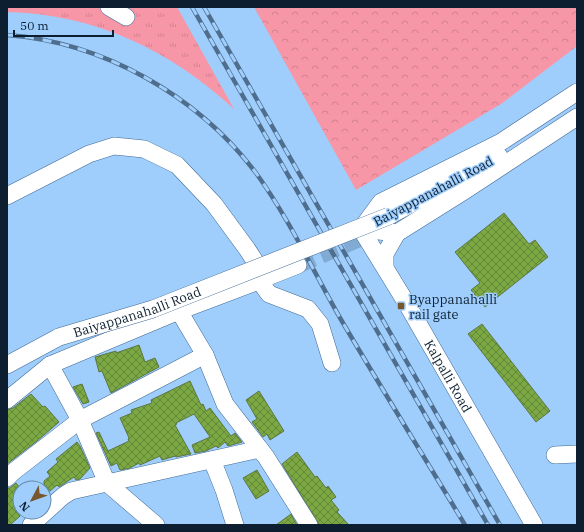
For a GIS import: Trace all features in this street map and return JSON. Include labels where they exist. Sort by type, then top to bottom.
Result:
[{"type":"street","points":[[109,7],[126,17]]},
{"type":"street","points":[[370,231],[381,202],[501,142],[577,92]]},
{"type":"street","name":"Baiyappanahalli Road","points":[[7,364],[60,337],[153,309],[389,216],[507,152],[577,106]]},
{"type":"street","name":"Baiyappanahalli Road","points":[[370,231],[397,233],[577,117]]},
{"type":"street","points":[[7,196],[89,154],[114,146],[144,149],[176,165],[214,204],[255,261],[258,266],[261,281],[269,294],[308,309],[320,324],[332,363]]},
{"type":"street","name":"Kalpalli Road","points":[[370,231],[385,267],[534,525]]},
{"type":"street","points":[[385,267],[385,254],[397,233]]},
{"type":"street","points":[[7,400],[50,365],[179,311],[261,281],[298,265]]},
{"type":"street","points":[[179,311],[205,355],[225,404],[260,449],[309,525]]},
{"type":"street","points":[[7,478],[80,420],[205,355]]},
{"type":"street","points":[[50,365],[80,420],[108,483],[154,525]]},
{"type":"street","points":[[31,525],[70,491],[260,449]]},
{"type":"street","points":[[554,455],[577,454]]},
{"type":"street","points":[[212,460],[224,490],[235,525]]},
{"type":"green space","points":[[7,7],[177,7],[234,109],[184,69],[130,39],[101,28],[71,20],[39,14],[7,12]]},
{"type":"green space","points":[[254,7],[577,7],[577,46],[501,104],[356,190]]},
{"type":"building","points":[[504,213],[529,244],[535,240],[548,257],[485,307],[471,290],[480,283],[455,252]]},
{"type":"building","points":[[482,324],[550,411],[536,422],[468,334]]},
{"type":"building","points":[[139,345],[145,362],[155,358],[159,367],[111,393],[102,371],[99,372],[95,357],[116,351],[116,353]]},
{"type":"building","points":[[190,381],[201,405],[203,404],[206,411],[210,408],[231,436],[235,433],[242,442],[228,446],[225,442],[218,448],[216,446],[206,451],[195,453],[192,445],[210,437],[194,414],[176,423],[177,424],[175,425],[191,454],[175,456],[162,460],[160,456],[140,465],[139,463],[130,468],[120,470],[117,463],[111,466],[96,433],[99,432],[108,451],[129,441],[120,418],[132,413],[131,410],[152,403],[151,400]]},
{"type":"building","points":[[82,384],[89,402],[83,404],[73,387]]},
{"type":"building","points":[[259,391],[284,431],[270,440],[267,434],[263,437],[252,422],[257,419],[246,400]]},
{"type":"building","points":[[31,394],[43,407],[45,406],[59,422],[7,464],[7,410],[13,408]]},
{"type":"building","points":[[77,442],[90,468],[80,479],[76,480],[74,477],[59,487],[57,485],[52,489],[52,480],[45,480],[50,476],[47,472],[58,462],[56,459]]},
{"type":"building","points":[[297,452],[315,477],[317,476],[326,488],[328,486],[336,497],[331,500],[339,510],[337,512],[349,525],[320,525],[318,523],[282,464]]},
{"type":"building","points":[[257,470],[269,491],[256,499],[243,478]]},
{"type":"building","points":[[12,486],[12,520],[16,520],[10,525],[7,525],[7,488]]},
{"type":"building","points":[[291,514],[297,525],[276,525]]},
{"type":"tunnel","points":[[298,265],[370,234]]},
{"type":"railway","points":[[192,7],[488,525]]},
{"type":"railway","points":[[204,7],[500,525]]},
{"type":"railway","points":[[7,35],[43,40],[78,49],[113,61],[146,78],[177,97],[206,120],[233,145],[256,173],[280,209],[343,323],[465,525]]},
{"type":"place","name":"Byappanahalli rail gate","points":[[401,306]]}]
